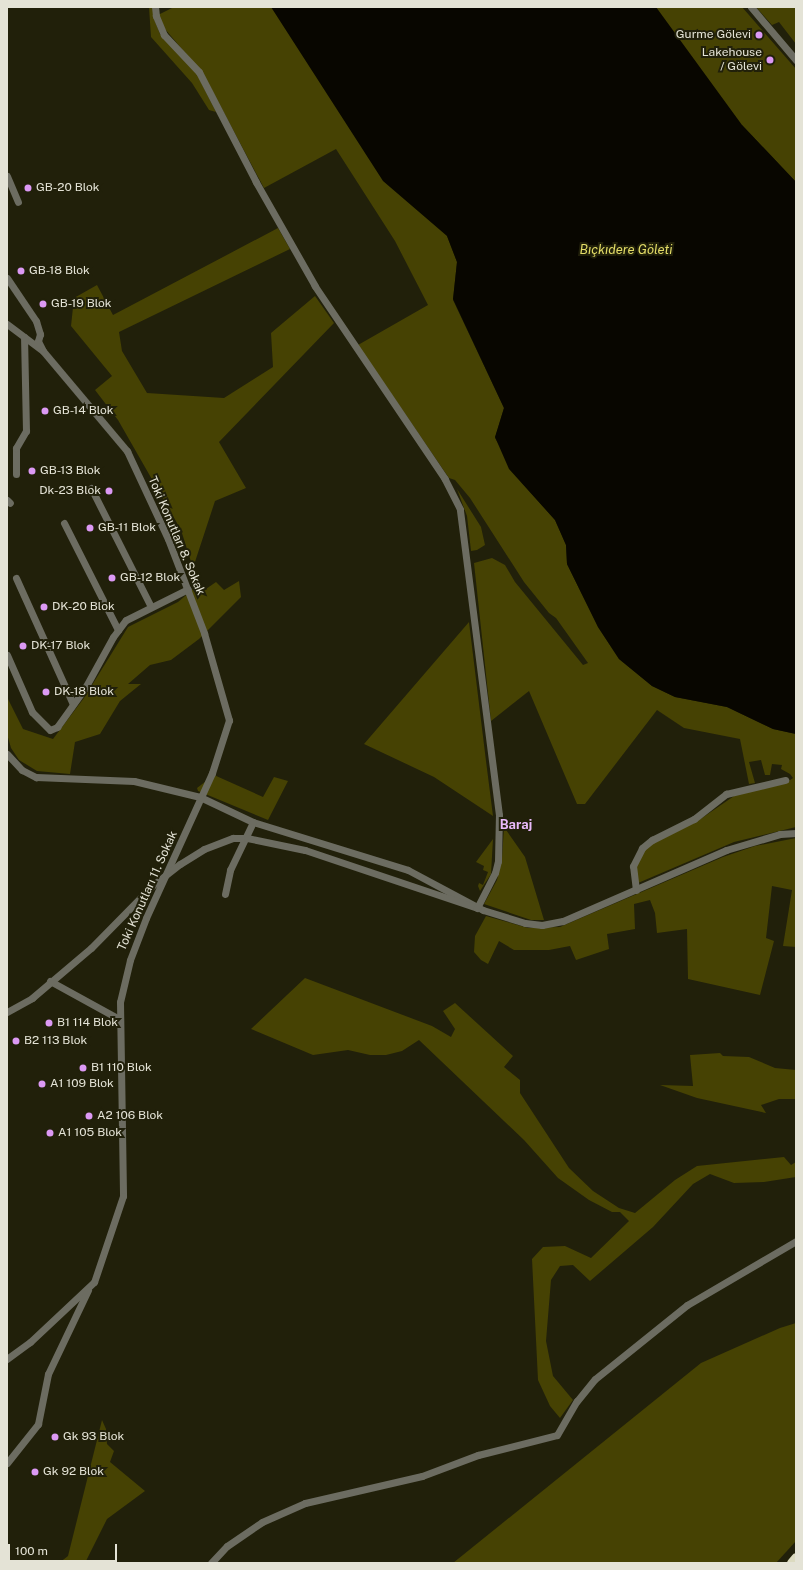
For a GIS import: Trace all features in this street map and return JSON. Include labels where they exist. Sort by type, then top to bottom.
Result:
[{"type":"highway","points":[[792,1563],[796,1558]]},
{"type":"street","points":[[155,7],[156,16],[164,35],[194,65],[203,78],[256,182],[315,286],[445,479],[460,509],[499,815],[497,867],[477,908]]},
{"type":"street","points":[[751,7],[796,60]]},
{"type":"street","points":[[7,177],[18,202]]},
{"type":"street","points":[[7,278],[36,321],[40,334],[38,341],[43,351]]},
{"type":"street","name":"Toki Konutları 8. Sokak","points":[[7,324],[43,351],[128,451],[168,539],[204,633],[230,720],[212,773],[200,797]]},
{"type":"street","points":[[16,474],[16,448],[26,431],[24,336]]},
{"type":"street","points":[[91,488],[151,607]]},
{"type":"street","points":[[64,523],[118,630]]},
{"type":"street","points":[[16,578],[73,704]]},
{"type":"street","points":[[7,655],[32,712],[50,730],[57,727],[73,704],[118,630],[126,620],[188,589]]},
{"type":"street","points":[[7,754],[22,770],[36,777],[134,781],[200,797],[253,822],[408,870],[438,883],[477,908]]},
{"type":"street","points":[[636,890],[633,866],[642,848],[652,840],[694,819],[726,794],[785,780]]},
{"type":"street","name":"Toki Konutları 11. Sokak","points":[[7,1359],[30,1342],[94,1282],[122,1196],[120,1002],[130,960],[200,797]]},
{"type":"street","points":[[225,894],[230,870],[247,838],[253,822]]},
{"type":"street","points":[[7,1012],[32,998],[50,981],[91,948],[167,874],[204,848],[233,838],[247,838],[328,856],[510,919],[542,925],[563,921],[726,850],[780,834],[796,833]]},
{"type":"street","points":[[50,981],[119,1020]]},
{"type":"street","points":[[211,1563],[227,1546],[243,1534],[284,1511],[305,1503],[422,1476],[478,1455],[557,1436],[577,1401],[595,1379],[687,1305],[796,1241]]},
{"type":"street","points":[[7,1463],[38,1424],[48,1374],[89,1286]]},
{"type":"shaded area","points":[[149,7],[153,7],[153,16],[160,34],[197,74],[216,112],[209,110],[192,83],[151,37]]},
{"type":"shaded area","points":[[174,7],[742,7],[796,69],[796,182],[742,125],[447,236],[457,262],[453,300],[504,408],[495,438],[523,484],[555,520],[566,545],[567,564],[598,627],[619,659],[652,686],[675,697],[727,707],[773,729],[796,734],[796,827],[734,842],[638,883],[636,866],[645,849],[652,843],[702,818],[737,794],[786,783],[793,778],[790,774],[781,769],[782,765],[772,764],[770,775],[765,775],[761,760],[749,762],[755,783],[749,784],[740,739],[684,728],[657,710],[585,804],[577,804],[529,691],[491,721],[474,563],[492,558],[505,565],[515,582],[583,665],[588,663],[556,618],[549,613],[524,582],[470,498],[455,480],[449,478],[358,345],[428,305],[395,241],[336,149],[264,188],[204,75],[165,29],[158,15]]},
{"type":"shaded area","points":[[756,7],[796,7],[796,44],[779,22],[772,25]]},
{"type":"shaded area","points":[[278,228],[290,249],[119,332],[122,351],[147,393],[224,398],[273,367],[271,333],[315,296],[334,323],[219,442],[246,488],[215,501],[193,568],[181,530],[118,420],[95,390],[112,376],[71,326],[74,298],[97,285],[113,315]]},
{"type":"shaded area","points":[[457,489],[481,527],[485,545],[477,550],[471,551],[467,516]]},
{"type":"shaded area","points":[[239,581],[241,597],[199,639],[171,660],[150,665],[128,684],[141,684],[120,701],[100,734],[75,742],[70,774],[37,771],[19,760],[11,748],[7,734],[7,697],[23,729],[53,739],[84,698],[128,627],[178,602],[198,585],[203,591],[216,582],[224,590]]},
{"type":"shaded area","points":[[469,622],[493,816],[434,777],[364,744]]},
{"type":"shaded area","points":[[214,775],[263,797],[274,777],[288,781],[268,820],[198,791],[197,788]]},
{"type":"shaded area","points":[[504,827],[525,857],[544,920],[531,920],[484,904],[497,880],[502,859]]},
{"type":"shaded area","points":[[796,838],[796,947],[783,946],[792,890],[772,886],[766,938],[774,941],[760,995],[688,979],[687,929],[657,933],[655,913],[650,900],[634,904],[635,929],[607,934],[609,949],[576,960],[570,946],[549,950],[514,950],[499,941],[488,964],[481,960],[474,952],[475,936],[486,916],[528,928],[560,927],[723,857],[755,846]]},
{"type":"shaded area","points":[[493,839],[491,874],[480,891],[478,886],[479,883],[483,885],[488,872],[483,870],[484,866],[476,862]]},
{"type":"shaded area","points":[[305,978],[432,1026],[451,1037],[455,1029],[443,1011],[455,1003],[513,1056],[504,1067],[520,1080],[520,1093],[569,1168],[593,1191],[619,1208],[635,1213],[675,1180],[697,1166],[784,1157],[791,1165],[796,1162],[796,1177],[764,1182],[734,1183],[710,1174],[693,1184],[653,1227],[590,1281],[573,1265],[560,1266],[551,1280],[546,1341],[553,1376],[573,1400],[560,1418],[550,1406],[538,1380],[532,1259],[543,1247],[565,1246],[591,1258],[629,1221],[620,1212],[612,1212],[589,1200],[558,1178],[524,1140],[419,1040],[402,1051],[386,1055],[370,1055],[348,1050],[313,1055],[251,1029]]},
{"type":"shaded area","points":[[720,1053],[723,1056],[749,1057],[775,1068],[796,1070],[796,1099],[779,1099],[761,1105],[766,1113],[697,1098],[660,1085],[693,1086],[690,1055]]},
{"type":"shaded area","points":[[796,1323],[796,1541],[776,1563],[453,1563],[701,1363],[780,1328]]},
{"type":"shaded area","points":[[102,1420],[106,1429],[107,1444],[114,1451],[110,1462],[145,1491],[107,1519],[85,1563],[59,1563],[68,1556]]},
{"type":"water","name":"Bıçkıdere Göleti","points":[[271,7],[656,7],[742,125],[796,182],[796,734],[773,729],[727,707],[675,697],[652,686],[619,659],[598,627],[567,564],[566,545],[555,520],[509,469],[495,437],[504,408],[453,299],[457,262],[447,236],[383,181]]},
{"type":"place","name":"Gurme Gölevi","points":[[759,35]]},
{"type":"place","name":"Lakehouse / Gölevi","points":[[770,60]]},
{"type":"place","name":"GB-20 Blok","points":[[28,188]]},
{"type":"place","name":"GB-18 Blok","points":[[21,271]]},
{"type":"place","name":"GB-19 Blok","points":[[43,304]]},
{"type":"place","name":"GB-14 Blok","points":[[45,411]]},
{"type":"place","name":"GB-13 Blok","points":[[32,471]]},
{"type":"place","name":"Dk-23 Blok","points":[[109,491]]},
{"type":"place","name":"GB-11 Blok","points":[[90,528]]},
{"type":"place","name":"GB-12 Blok","points":[[112,578]]},
{"type":"place","name":"DK-20 Blok","points":[[44,607]]},
{"type":"place","name":"DK-17 Blok","points":[[23,646]]},
{"type":"place","name":"DK-18 Blok","points":[[46,692]]},
{"type":"place","name":"B1 114 Blok","points":[[49,1023]]},
{"type":"place","name":"B2 113 Blok","points":[[16,1041]]},
{"type":"place","name":"B1 110 Blok","points":[[83,1068]]},
{"type":"place","name":"A1 109 Blok","points":[[42,1084]]},
{"type":"place","name":"A2 106 Blok","points":[[89,1116]]},
{"type":"place","name":"A1 105 Blok","points":[[50,1133]]},
{"type":"place","name":"Gk 93 Blok","points":[[55,1437]]},
{"type":"place","name":"Gk 92 Blok","points":[[35,1472]]},
{"type":"district","name":"Baraj","points":[[516,825]]}]
